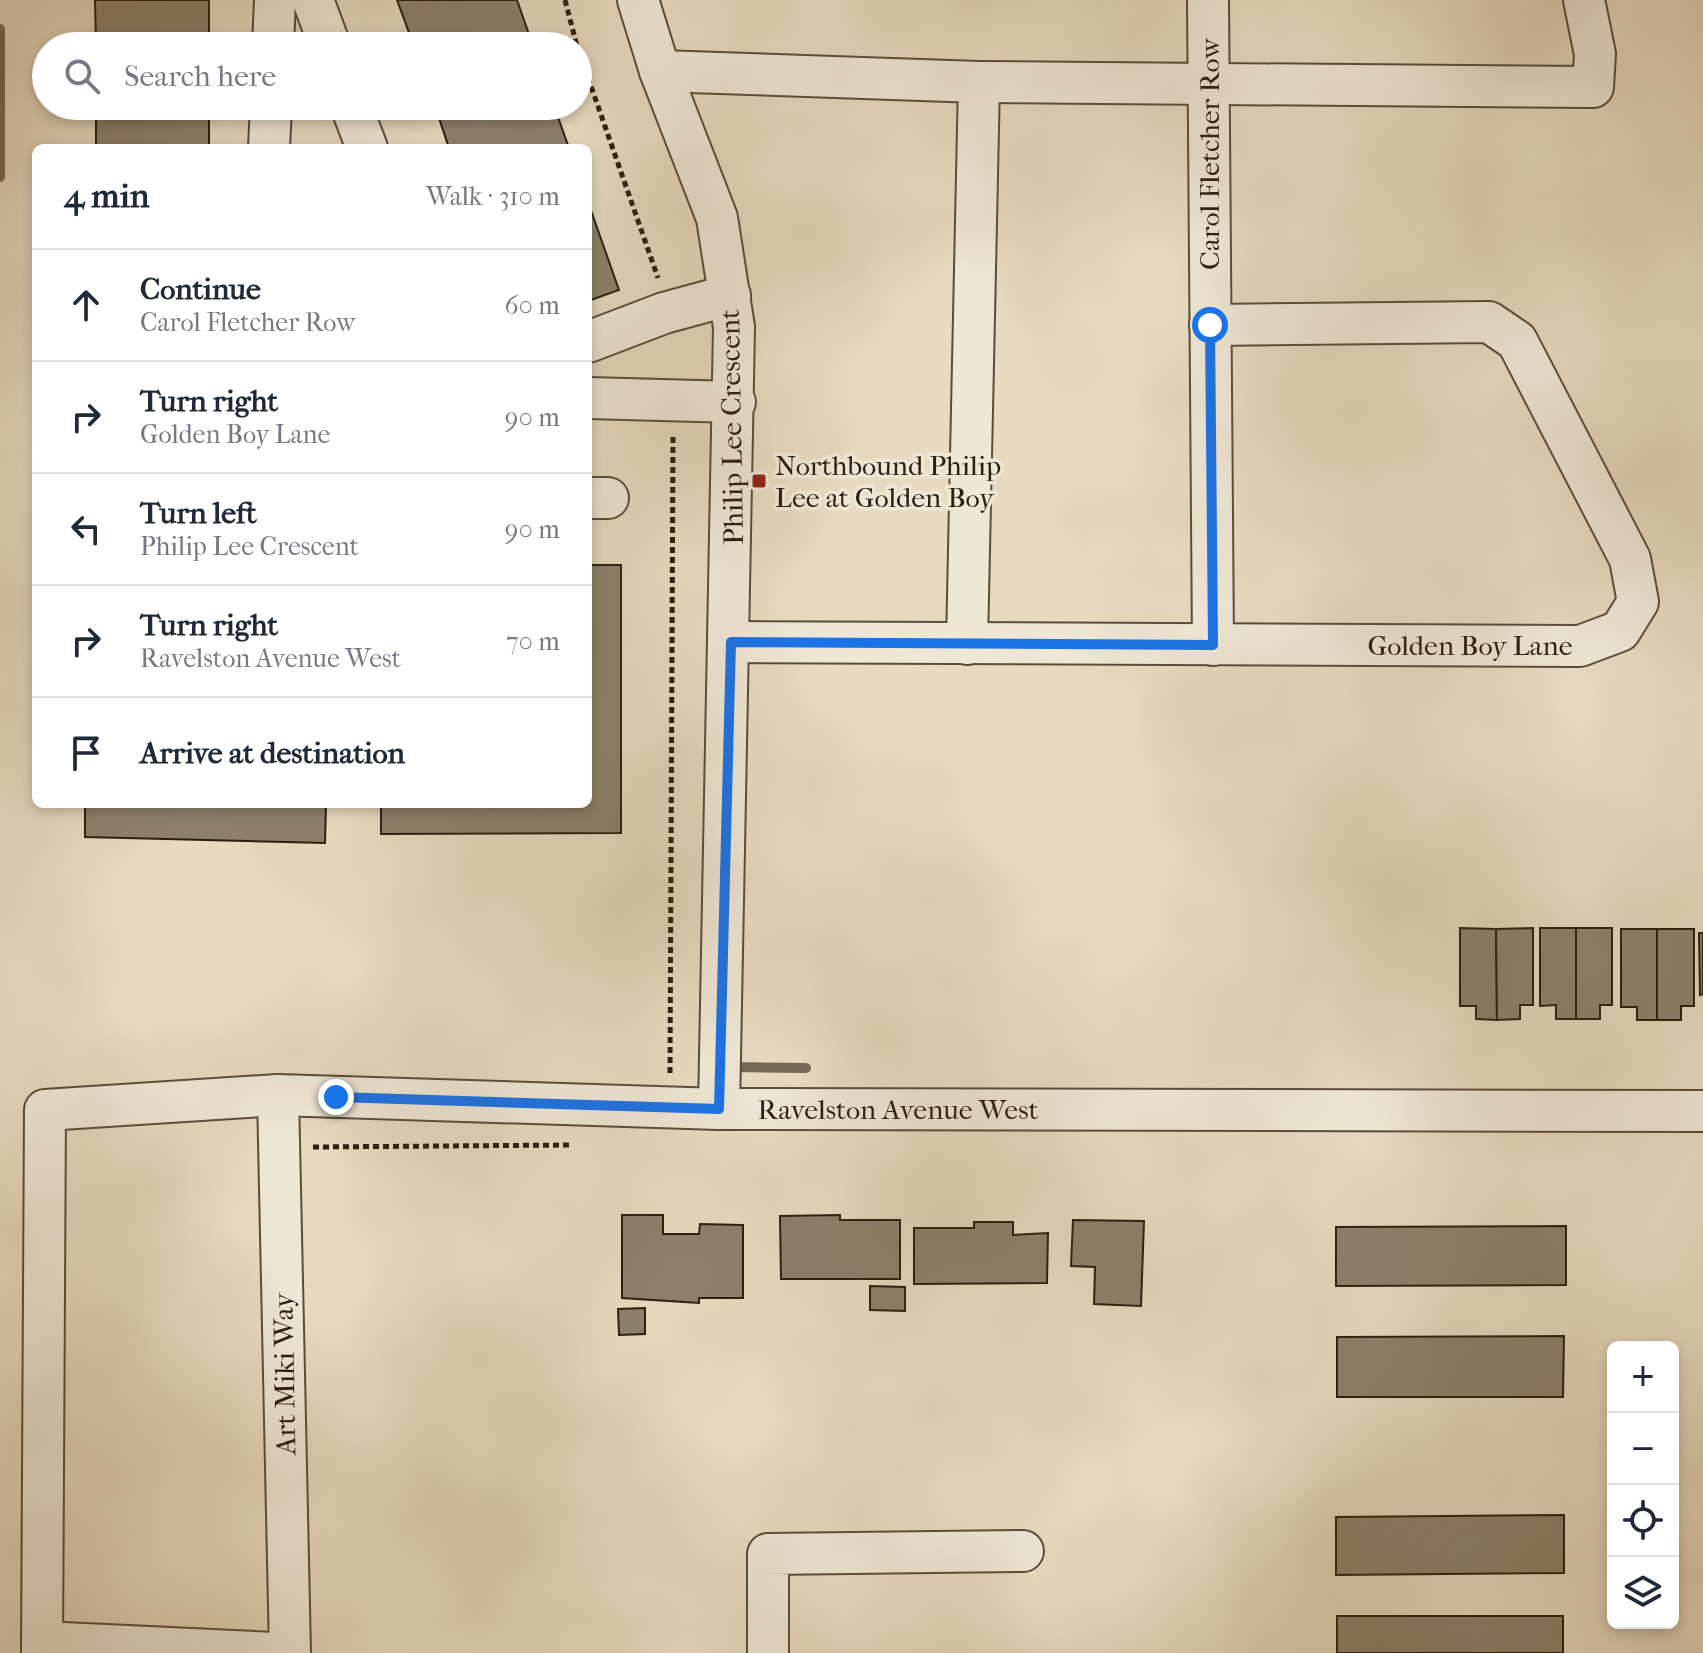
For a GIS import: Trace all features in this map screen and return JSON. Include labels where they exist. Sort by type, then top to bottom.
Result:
[{"type":"street","name":"Philip Lee Crescent","points":[[638,0],[660,71],[717,218],[734,327],[731,642],[719,1109]]},
{"type":"street","name":"Carol Fletcher Row","points":[[1208,0],[1213,645]]},
{"type":"street","points":[[660,71],[979,82],[1593,87],[1595,54],[1584,0]]},
{"type":"street","points":[[277,32],[286,1],[316,32]]},
{"type":"street","points":[[967,644],[979,82]]},
{"type":"street","points":[[269,144],[270,120]]},
{"type":"street","points":[[356,120],[365,144]]},
{"type":"street","points":[[592,340],[664,313],[730,295]]},
{"type":"street","name":"Golden Boy Lane","points":[[731,642],[1580,646],[1620,631],[1638,602],[1630,559],[1517,341],[1489,322],[1210,325]]},
{"type":"street","points":[[592,398],[735,402]]},
{"type":"street","name":"Ravelston Avenue West","points":[[42,1647],[45,1110],[278,1095],[719,1109],[1703,1111]]},
{"type":"street","name":"Art Miki Way","points":[[278,1095],[290,1653]]},
{"type":"street","points":[[768,1653],[768,1554],[1023,1551]]},
{"type":"street","points":[[42,1647],[274,1653]]},
{"type":"path","points":[[565,0],[574,32]]},
{"type":"path","points":[[592,87],[643,228],[664,313]]},
{"type":"path","points":[[670,1107],[672,399]]},
{"type":"path","points":[[279,1147],[579,1145]]},
{"type":"building","points":[[95,0],[209,0],[209,32],[96,32]]},
{"type":"building","points":[[397,0],[517,0],[528,32],[409,32]]},
{"type":"building","points":[[96,120],[209,120],[209,144],[96,144]]},
{"type":"building","points":[[440,120],[559,120],[568,144],[448,144]]},
{"type":"building","points":[[592,213],[619,290],[592,300]]},
{"type":"building","points":[[592,565],[621,565],[621,833],[381,834],[381,808],[592,808]]},
{"type":"building","points":[[85,808],[326,808],[325,843],[85,837]]},
{"type":"building","points":[[1460,928],[1496,929],[1497,1020],[1476,1019],[1476,1006],[1460,1006]]},
{"type":"building","points":[[1533,928],[1533,1005],[1520,1005],[1520,1019],[1497,1020],[1496,929]]},
{"type":"building","points":[[1540,928],[1576,928],[1576,1019],[1556,1019],[1556,1005],[1540,1006]]},
{"type":"building","points":[[1576,928],[1612,928],[1612,1005],[1600,1005],[1600,1019],[1576,1019]]},
{"type":"building","points":[[1621,929],[1657,929],[1657,1020],[1637,1020],[1637,1007],[1621,1007]]},
{"type":"building","points":[[1657,929],[1694,929],[1694,1006],[1681,1006],[1681,1020],[1657,1020]]},
{"type":"building","points":[[1699,933],[1703,933],[1703,994],[1700,995]]},
{"type":"building","points":[[622,1215],[663,1215],[663,1234],[699,1234],[700,1224],[743,1225],[743,1298],[699,1298],[699,1303],[622,1298]]},
{"type":"building","points":[[840,1215],[840,1220],[900,1220],[900,1279],[781,1279],[780,1216]]},
{"type":"building","points":[[1073,1220],[1144,1221],[1141,1306],[1094,1304],[1095,1267],[1071,1266]]},
{"type":"building","points":[[974,1222],[1013,1222],[1013,1235],[1048,1233],[1047,1283],[914,1284],[914,1228],[974,1228]]},
{"type":"building","points":[[1566,1226],[1566,1285],[1336,1286],[1336,1227]]},
{"type":"building","points":[[870,1286],[905,1287],[905,1311],[870,1310]]},
{"type":"building","points":[[645,1308],[645,1334],[619,1335],[618,1309]]},
{"type":"building","points":[[1564,1336],[1563,1397],[1337,1397],[1337,1337]]},
{"type":"building","points":[[1564,1515],[1564,1573],[1336,1575],[1336,1517]]},
{"type":"building","points":[[1337,1616],[1563,1616],[1563,1653],[1337,1653]]},
{"type":"waterway","points":[[0,29],[0,177]]},
{"type":"waterway","points":[[735,1067],[806,1068]]},
{"type":"place","name":"Northbound Philip Lee at Golden Boy","points":[[759,481]]},
{"type":"route","points":[[336,1097],[719,1109],[731,642],[1213,645],[1210,325]]}]
